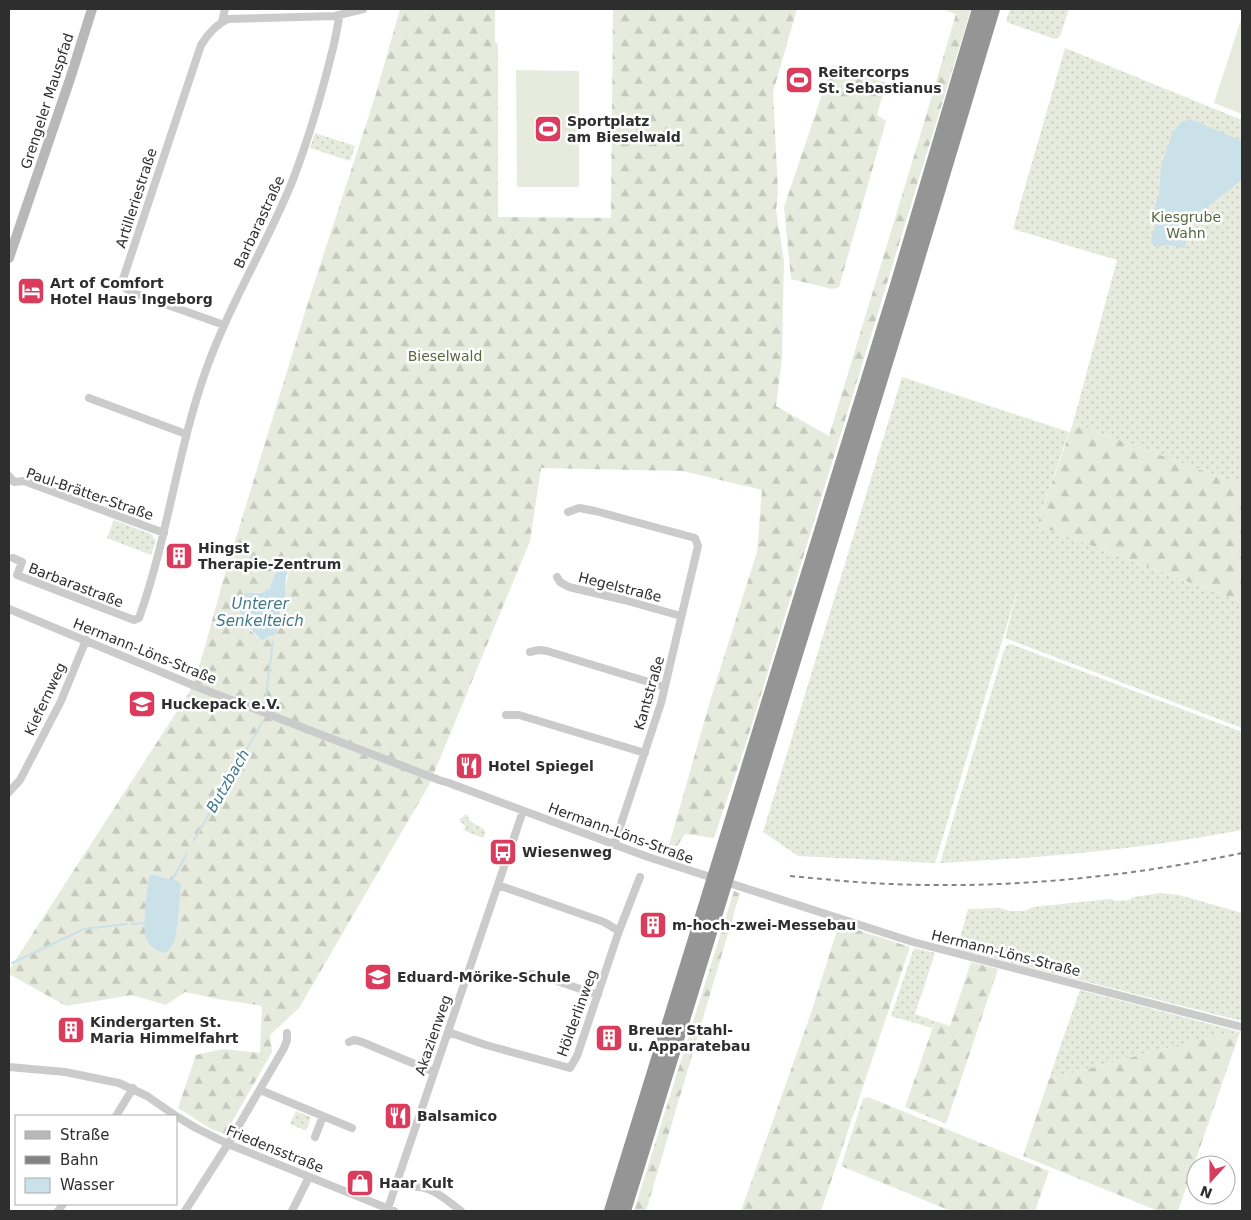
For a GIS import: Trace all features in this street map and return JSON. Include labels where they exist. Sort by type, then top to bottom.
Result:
[{"type":"highway","points":[[725,866],[979,9]]},
{"type":"highway","points":[[611,1211],[725,866],[909,288],[993,9]]},
{"type":"highway","points":[[624,1211],[715,896]]},
{"type":"main road","name":"Grengeler Mauspfad","points":[[9,258],[92,9]]},
{"type":"street","points":[[222,22],[225,9]]},
{"type":"street","points":[[287,9],[287,17]]},
{"type":"street","points":[[222,22],[235,18],[340,15],[363,9]]},
{"type":"street","name":"Barbarastraße","points":[[13,558],[22,562],[17,575],[134,620],[139,618],[152,584],[186,434],[206,370],[224,325],[274,222],[294,175],[323,87],[340,15]]},
{"type":"street","name":"Artilleriestraße","points":[[222,22],[209,33],[201,45],[122,282],[123,286],[132,292],[224,325]]},
{"type":"street","points":[[89,398],[186,434]]},
{"type":"street","name":"Paul-Brätter-Straße","points":[[9,476],[14,482],[24,481],[164,533]]},
{"type":"street","name":"Kantstraße","points":[[568,512],[580,508],[622,517],[695,538],[698,546],[665,687],[614,845]]},
{"type":"street","name":"Hegelstraße","points":[[557,577],[560,582],[569,587],[681,616]]},
{"type":"street","name":"Hermann-Löns-Straße","points":[[9,609],[195,686],[614,845],[739,887],[924,945],[1242,1027]]},
{"type":"street","name":"Kiefernweg","points":[[9,792],[20,780],[61,701],[86,640]]},
{"type":"street","points":[[530,652],[537,650],[547,651],[665,687]]},
{"type":"street","points":[[506,715],[520,714],[645,753]]},
{"type":"street","name":"Akazienweg","points":[[389,1210],[523,811]]},
{"type":"street","name":"Hölderlinweg","points":[[448,1032],[486,1045],[570,1068],[577,1056],[619,931],[640,877]]},
{"type":"street","points":[[498,885],[604,922],[619,931]]},
{"type":"street","points":[[524,976],[539,975],[598,995]]},
{"type":"street","points":[[185,1211],[260,1090],[284,1048],[287,1033]]},
{"type":"street","points":[[349,1042],[354,1040],[362,1042],[434,1072]]},
{"type":"street","name":"Friedensstraße","points":[[9,1067],[38,1068],[119,1083],[133,1088],[174,1115]]},
{"type":"street","points":[[117,1115],[133,1088]]},
{"type":"street","points":[[260,1090],[352,1128]]},
{"type":"street","points":[[315,1136],[323,1116]]},
{"type":"street","name":"Friedensstraße","points":[[178,1117],[228,1144],[389,1210]]},
{"type":"street","points":[[292,1211],[309,1177]]},
{"type":"street","points":[[417,1187],[424,1187],[430,1190],[461,1211]]},
{"type":"street","points":[[367,1200],[374,1211]]},
{"type":"green space","name":"Bieselwald","points":[[400,9],[495,9],[495,42],[498,44],[498,217],[611,218],[613,9],[797,9],[773,92],[778,192],[776,210],[784,261],[782,357],[776,406],[829,436],[956,14],[942,9],[971,9],[748,737],[714,838],[685,834],[677,846],[669,845],[711,698],[757,552],[762,490],[683,471],[541,468],[530,541],[429,785],[299,1008],[270,1035],[272,1052],[225,1134],[211,1129],[178,1108],[196,1055],[223,1049],[260,1053],[262,1007],[185,992],[166,1005],[132,995],[66,1006],[9,974],[9,970],[189,693],[201,661],[224,577],[310,296],[375,97]],"holes":[[[291,560],[278,626],[273,635],[258,638],[242,619],[238,600],[245,593],[265,592],[270,589],[272,580],[277,572]],[[154,874],[181,883],[144,923],[150,875]]]},
{"type":"green space","points":[[1010,9],[1069,9],[1060,36],[1055,39],[1006,22]]},
{"type":"green space","points":[[1242,16],[1242,114],[1214,103]]},
{"type":"green space","name":"Kiesgrube Wahn","points":[[1065,48],[1242,120],[1242,485],[1073,423],[1117,260],[1013,229]]},
{"type":"green space","points":[[832,65],[886,83],[877,115],[886,121],[839,287],[832,289],[791,279],[784,207]]},
{"type":"green space","name":"Sportplatz am Bieselwald","points":[[516,70],[579,71],[579,187],[517,187]]},
{"type":"green space","points":[[315,133],[355,146],[350,161],[310,148]]},
{"type":"green space","points":[[902,377],[1069,432],[1037,525],[1242,602],[1242,728],[1005,638],[1019,585],[935,863],[798,856],[763,832]]},
{"type":"green space","points":[[1073,423],[1242,485],[1242,602],[1037,525]]},
{"type":"green space","points":[[114,520],[151,534],[156,541],[151,555],[107,538]]},
{"type":"green space","points":[[1011,644],[1242,732],[1242,830],[1205,837],[1092,852],[940,863],[1004,650],[1007,645]]},
{"type":"green space","points":[[466,814],[471,822],[485,831],[486,833],[483,838],[463,830],[466,827],[459,820]]},
{"type":"green space","points":[[734,891],[740,893],[646,1211],[634,1211]]},
{"type":"green space","points":[[1160,893],[1179,895],[1242,913],[1242,1021],[957,949],[968,909],[1000,908],[1010,911],[1024,911],[1034,907],[1071,903],[1110,899],[1116,901],[1129,900],[1134,897]]},
{"type":"green space","points":[[839,924],[910,947],[821,1211],[741,1211],[811,1013]]},
{"type":"green space","points":[[914,948],[935,953],[915,1014],[935,1021],[932,1028],[891,1016]]},
{"type":"green space","points":[[971,962],[998,969],[946,1124],[905,1107],[935,1021],[950,1026]]},
{"type":"green space","points":[[1080,990],[1240,1032],[1213,1036],[1049,1079]]},
{"type":"green space","points":[[1240,1032],[1197,1155],[1186,1155],[1186,1188],[1178,1211],[1158,1211],[1023,1156],[1049,1079],[1213,1036]]},
{"type":"green space","points":[[868,1097],[1049,1171],[1035,1211],[951,1211],[841,1166],[863,1099]]},
{"type":"green space","points":[[296,1111],[311,1117],[306,1131],[290,1124]]},
{"type":"water","points":[[1190,119],[1242,141],[1242,180],[1191,220],[1185,248],[1168,245],[1154,247],[1151,239],[1155,226],[1154,210],[1159,193],[1161,166],[1173,132],[1181,123]]},
{"type":"water","name":"Unterer Senkelteich","points":[[290,558],[285,596],[277,632],[263,640],[242,620],[237,600],[245,593],[261,593],[270,589],[272,580],[277,572]]},
{"type":"water","points":[[154,874],[181,883],[175,938],[171,947],[164,953],[151,946],[147,941],[145,933],[148,888],[150,875]]},
{"type":"waterway","name":"Butzbach","points":[[265,702],[273,642]]},
{"type":"waterway","name":"Butzbach","points":[[194,840],[263,721]]},
{"type":"waterway","name":"Butzbach","points":[[173,879],[187,853]]},
{"type":"waterway","name":"Butzbach","points":[[132,924],[144,923]]},
{"type":"waterway","name":"Butzbach","points":[[12,963],[84,929],[127,924]]},
{"type":"railway","points":[[790,876],[892,884],[980,885],[1024,883],[1156,869],[1242,853]]},
{"type":"place","name":"Reitercorps St. Sebastianus","points":[[799,80]]},
{"type":"place","name":"Sportplatz am Bieselwald","points":[[548,129]]},
{"type":"place","name":"Art of Comfort Hotel Haus Ingeborg","points":[[31,291]]},
{"type":"place","name":"Hingst Therapie-Zentrum","points":[[179,556]]},
{"type":"place","name":"Huckepack e.V.","points":[[142,704]]},
{"type":"place","name":"Hotel Spiegel","points":[[469,766]]},
{"type":"place","name":"Wiesenweg","points":[[503,852]]},
{"type":"place","name":"m-hoch-zwei-Messebau","points":[[653,925]]},
{"type":"place","name":"Eduard-Mörike-Schule","points":[[378,977]]},
{"type":"place","name":"Kindergarten St. Maria Himmelfahrt","points":[[71,1030]]},
{"type":"place","name":"Breuer Stahl- u. Apparatebau","points":[[609,1038]]},
{"type":"place","name":"Balsamico","points":[[398,1116]]},
{"type":"place","name":"Haar Kult","points":[[360,1183]]}]
